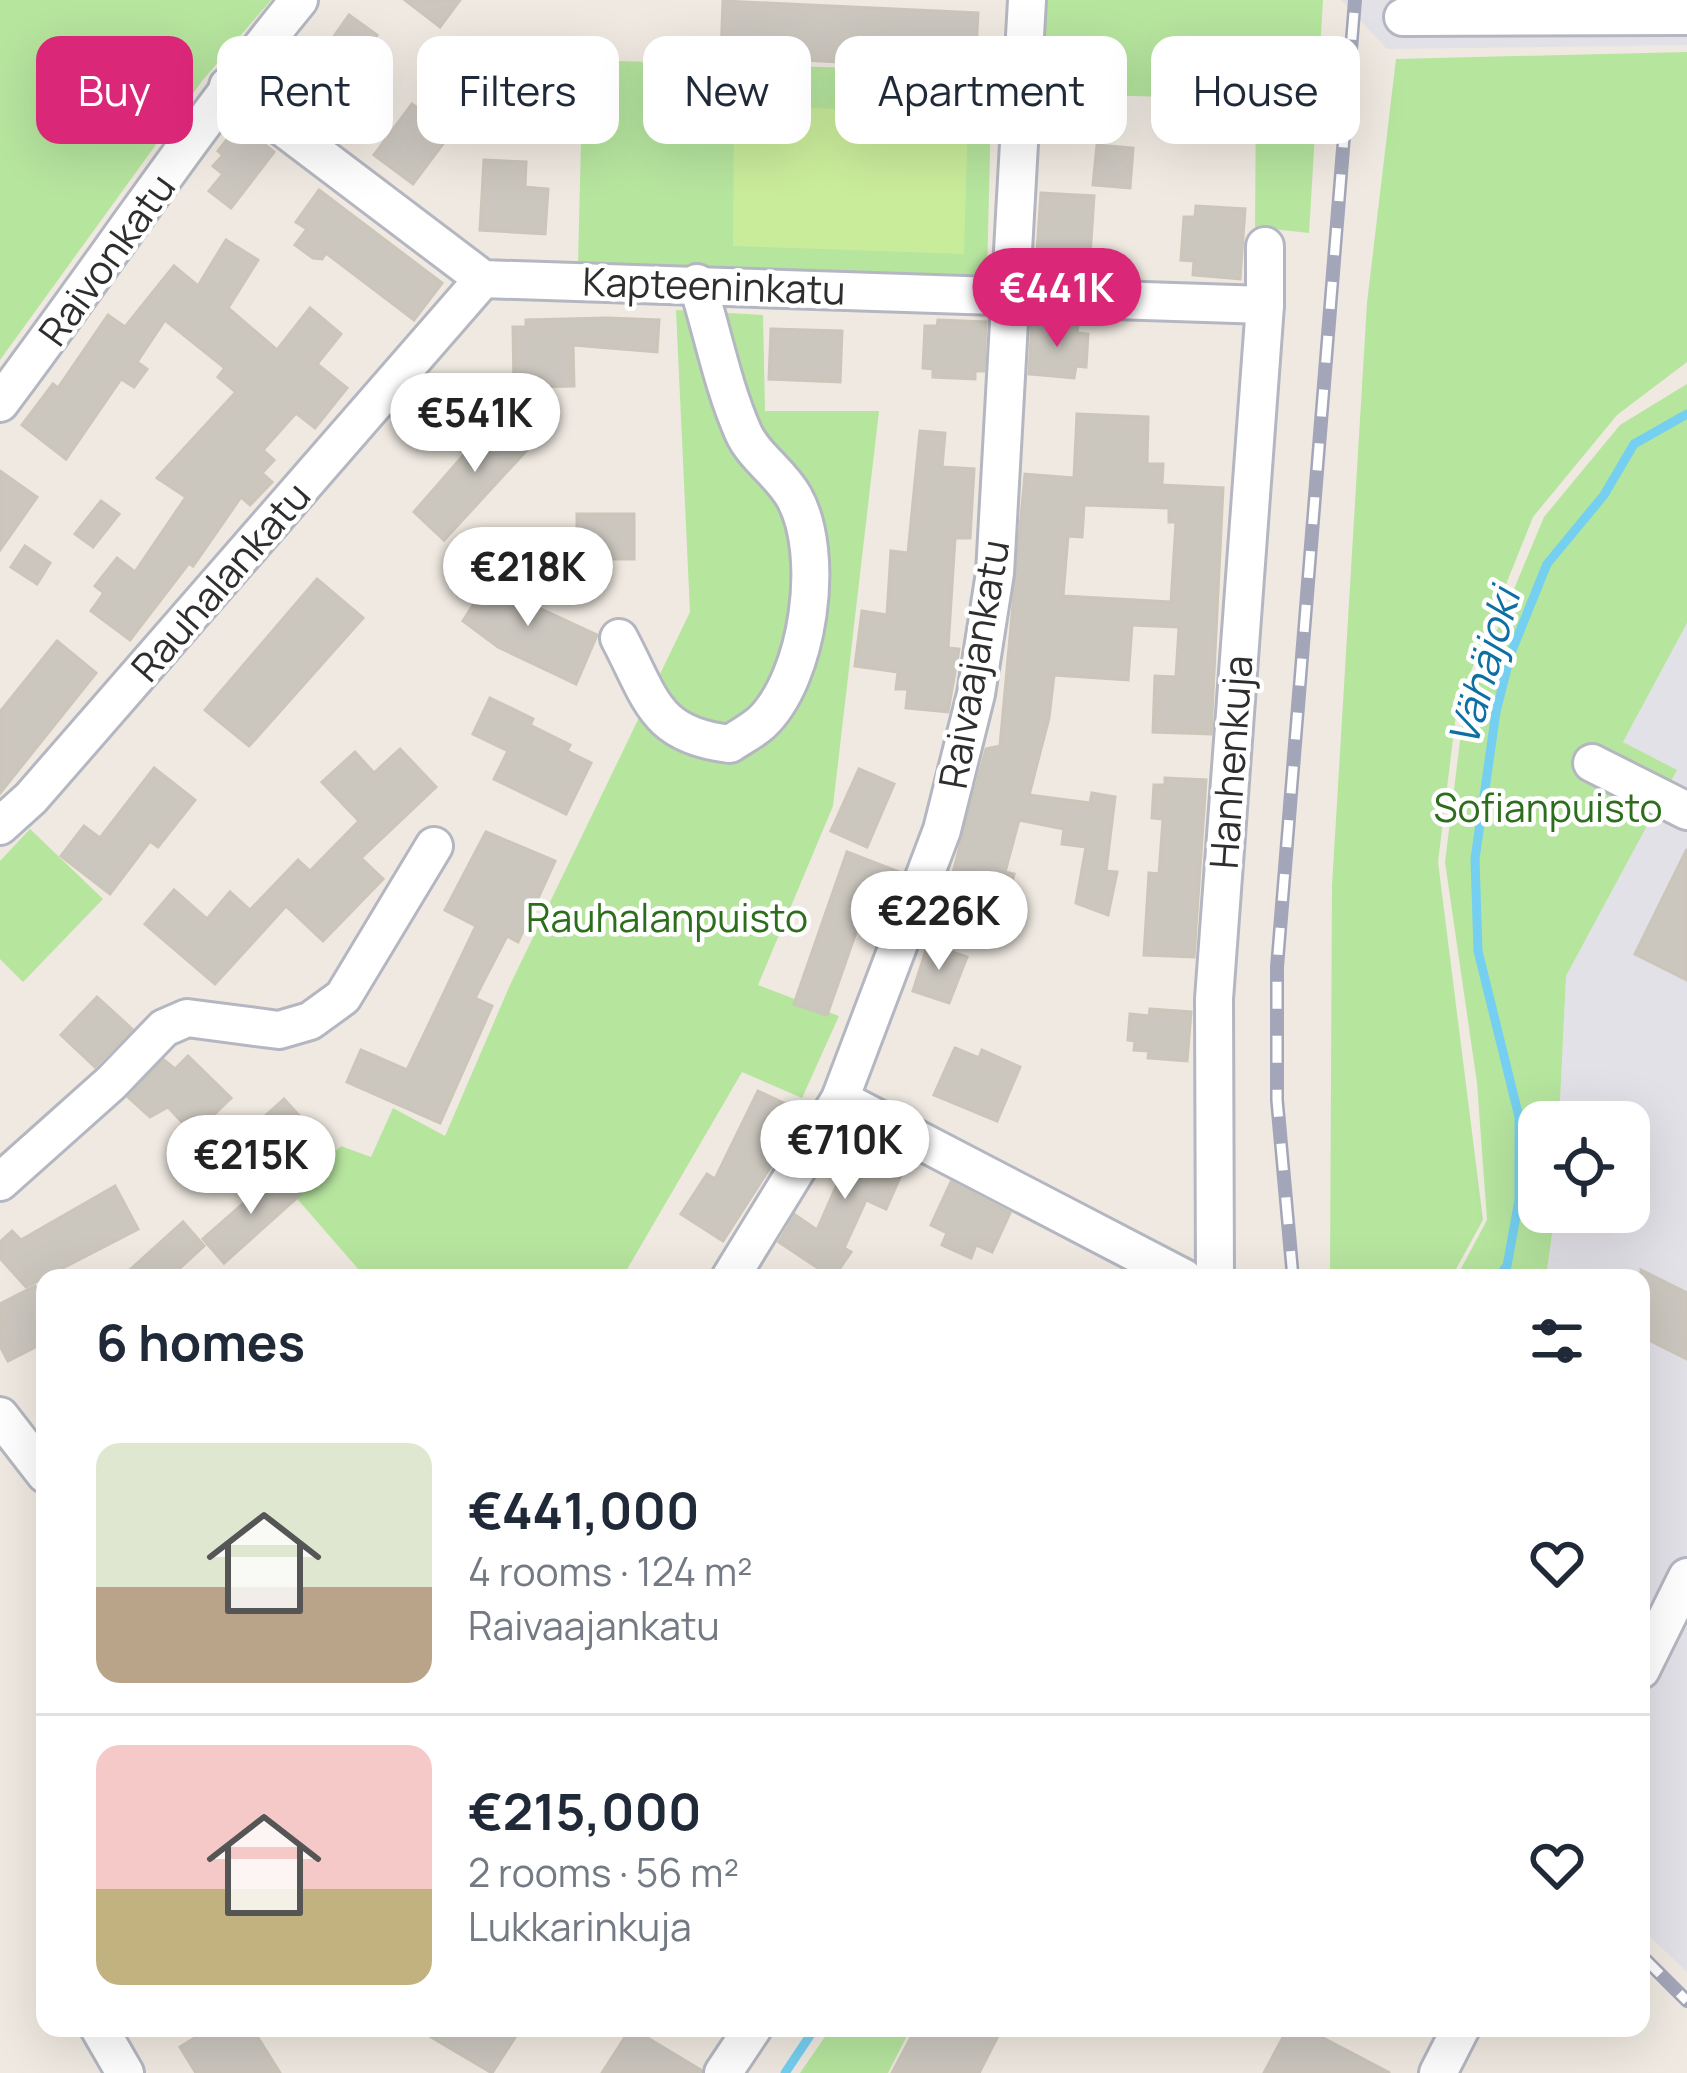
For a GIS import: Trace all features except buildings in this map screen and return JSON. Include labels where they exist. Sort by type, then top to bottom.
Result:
[{"type":"street","name":"Raivonkatu","points":[[269,36],[298,0]]},
{"type":"street","name":"Raivaajankatu","points":[[736,1269],[840,1099],[942,830],[976,694],[995,573],[1027,0]]},
{"type":"street","points":[[1403,17],[1687,16]]},
{"type":"street","name":"Raivonkatu","points":[[0,403],[124,238],[217,102]]},
{"type":"street","points":[[305,144],[483,279]]},
{"type":"street","name":"Hanhenkuja","points":[[1214,1269],[1214,999],[1265,305],[1264,246]]},
{"type":"street","name":"Kapteeninkatu","points":[[483,279],[1265,305]]},
{"type":"street","name":"Rauhalankatu","points":[[0,826],[31,798],[483,279]]},
{"type":"street","points":[[619,638],[659,714],[691,739],[730,743],[762,722],[782,694],[805,644],[810,563],[796,500],[748,445],[723,387],[697,283]]},
{"type":"street","points":[[1592,763],[1687,811]]},
{"type":"street","points":[[0,1183],[164,1028],[188,1018],[279,1030],[310,1021],[343,997],[434,846]]},
{"type":"street","points":[[840,1099],[1167,1269]]},
{"type":"street","points":[[0,1417],[36,1463]]},
{"type":"street","points":[[1650,1652],[1687,1577]]},
{"type":"street","points":[[104,2037],[125,2073]]},
{"type":"street","points":[[723,2073],[747,2037]]},
{"type":"street","points":[[1438,2073],[1456,2037]]},
{"type":"shaded area","points":[[1341,0],[1687,0],[1687,45],[1387,49]]},
{"type":"shaded area","points":[[1687,623],[1687,1972],[1650,1937],[1650,1269],[1547,1269],[1552,1233],[1650,1233],[1650,1101],[1560,1101],[1566,976],[1676,771],[1623,742]]},
{"type":"green space","points":[[0,0],[271,0],[240,36],[217,36],[217,63],[193,93],[193,36],[36,36],[36,144],[156,144],[0,360]]},
{"type":"green space","points":[[1045,0],[1323,0],[1321,36],[1151,36],[1151,97],[1127,96],[1127,36],[1043,36]]},
{"type":"green space","points":[[1687,52],[1687,362],[1617,415],[1533,517],[1457,706],[1438,862],[1483,1220],[1456,1269],[1330,1269],[1332,886],[1367,303],[1396,59]]},
{"type":"green space","points":[[619,61],[643,62],[643,144],[811,144],[811,67],[835,67],[835,144],[990,144],[987,275],[578,264],[581,144],[619,144]]},
{"type":"green space","points":[[811,108],[835,109],[835,144],[967,144],[964,254],[733,246],[734,144],[811,144]]},
{"type":"green space","points":[[1256,144],[1314,144],[1309,233],[1255,227]]},
{"type":"green space","name":"Rauhalanpuisto","points":[[676,310],[763,315],[765,411],[879,411],[833,806],[758,985],[839,1016],[802,1098],[742,1072],[627,1269],[358,1269],[293,1194],[341,1146],[371,1157],[393,1108],[445,1136],[510,985],[690,612]]},
{"type":"green space","name":"Sofianpuisto","points":[[1687,384],[1687,623],[1623,742],[1677,770],[1566,976],[1560,1101],[1518,1101],[1518,1233],[1552,1233],[1547,1269],[1461,1269],[1487,1220],[1477,1083],[1445,862],[1464,709],[1544,517],[1620,425]]},
{"type":"green space","points":[[30,829],[103,899],[23,982],[0,959],[0,861]]},
{"type":"green space","points":[[825,2037],[906,2037],[888,2073],[800,2073]]},
{"type":"waterway","name":"Vähäjoki","points":[[1504,1269],[1519,1200],[1519,1117],[1478,951],[1475,859],[1496,712],[1511,653],[1547,564],[1604,495],[1634,444],[1687,414]]},
{"type":"waterway","name":"Vähäjoki","points":[[785,2073],[809,2037]]},
{"type":"railway","points":[[1292,1269],[1277,1100],[1277,967],[1355,0]]},
{"type":"railway","points":[[1650,1964],[1687,2001]]}]
